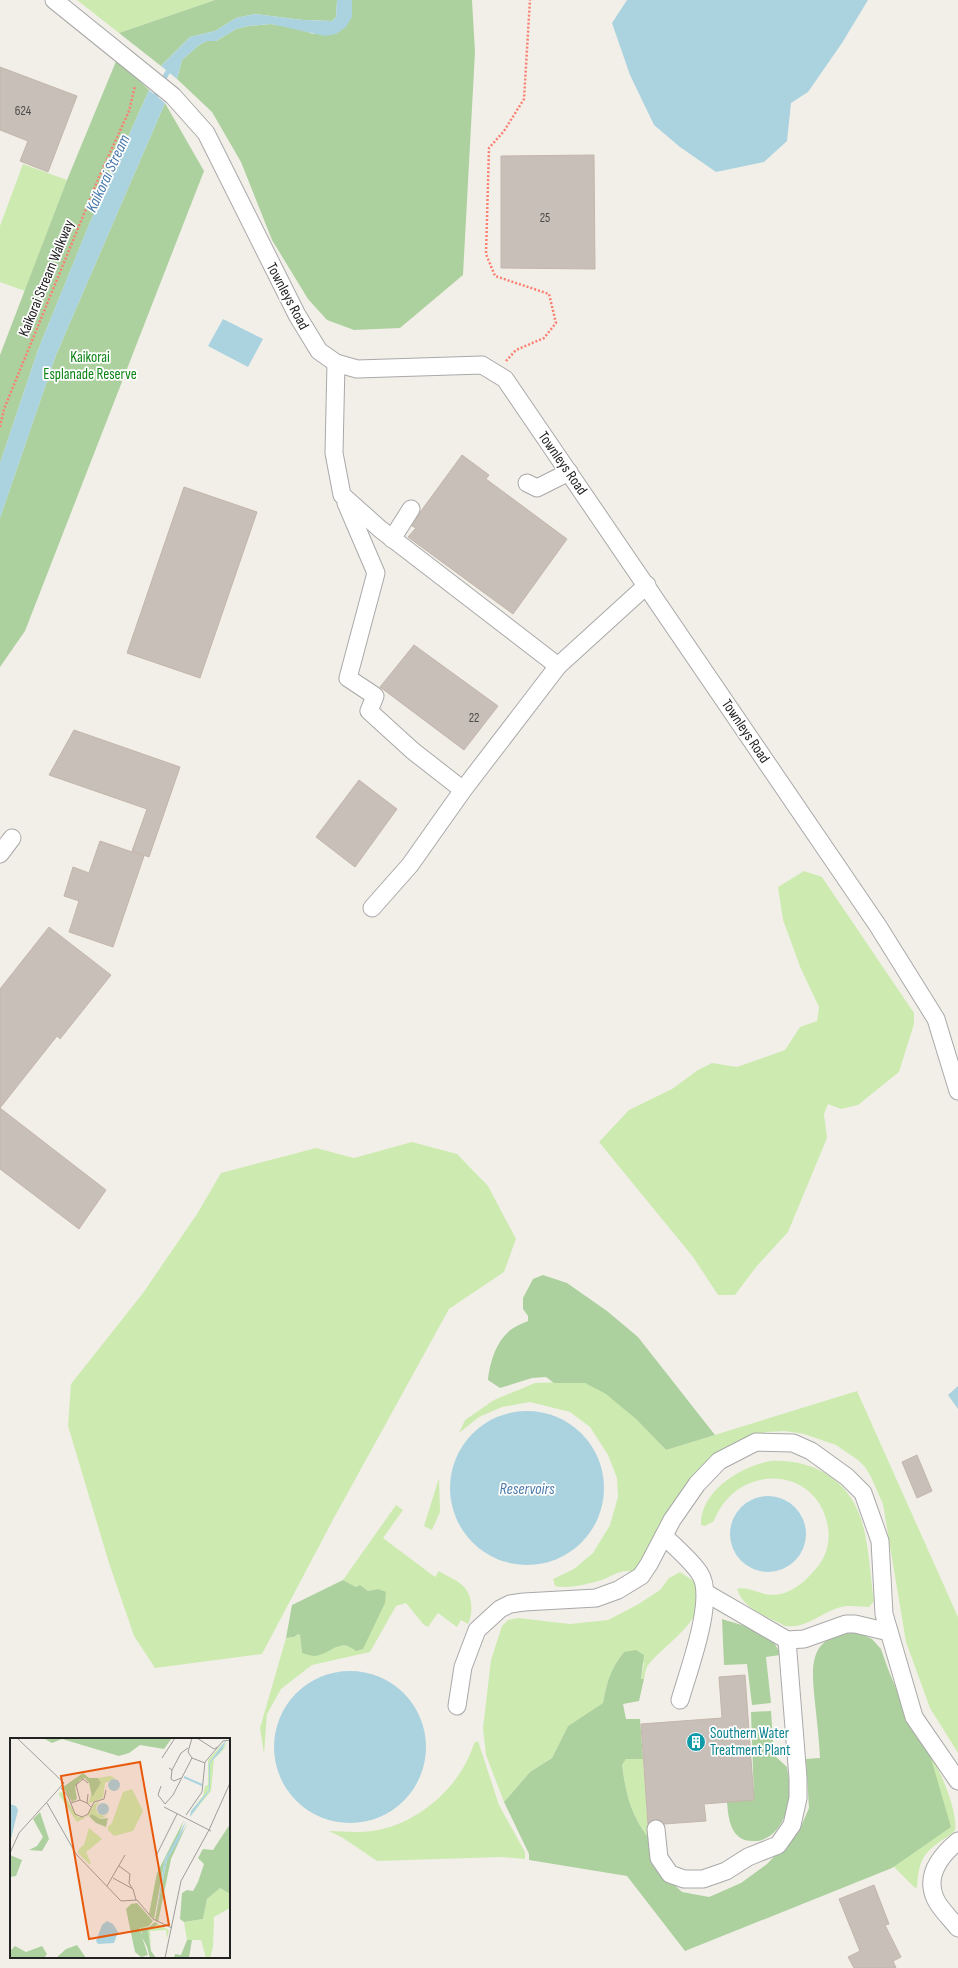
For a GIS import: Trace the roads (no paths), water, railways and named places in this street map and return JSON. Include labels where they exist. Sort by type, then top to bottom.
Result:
[{"type":"street","name":"Townleys Road","points":[[54,0],[173,96],[206,133],[297,315],[320,351],[336,363],[356,369],[482,365],[505,379],[878,926],[936,1019],[958,1092]]},
{"type":"street","points":[[336,363],[334,453],[342,495],[376,573],[348,678],[375,696],[369,711],[412,751],[463,790]]},
{"type":"street","points":[[527,483],[537,488],[569,472]]},
{"type":"street","points":[[342,495],[392,539],[558,666]]},
{"type":"street","points":[[392,539],[411,509]]},
{"type":"street","points":[[372,908],[410,865],[463,790],[558,666],[647,586]]},
{"type":"street","points":[[0,854],[12,838]]},
{"type":"street","points":[[457,1706],[463,1668],[477,1630],[500,1609],[510,1604],[524,1602],[596,1598],[618,1590],[641,1576],[672,1520],[697,1484],[719,1461],[756,1442],[794,1443],[811,1451],[847,1477],[863,1493],[880,1541],[884,1614],[914,1717],[958,1781]]},
{"type":"street","points":[[664,1536],[701,1574],[706,1593],[705,1612],[680,1700]]},
{"type":"street","points":[[706,1593],[774,1631],[787,1640],[804,1639],[846,1624],[855,1624],[889,1632]]},
{"type":"street","points":[[656,1830],[659,1858],[670,1874],[684,1879],[703,1879],[726,1871],[748,1857],[778,1845],[792,1825],[798,1798],[798,1778],[787,1640]]},
{"type":"street","points":[[958,1841],[937,1863],[931,1880],[935,1898],[958,1928]]},
{"type":"water","points":[[337,0],[352,0],[352,17],[346,27],[336,34],[325,36],[271,24],[248,26],[236,29],[216,41],[207,41],[199,45],[182,60],[177,79],[161,66],[190,37],[215,31],[236,18],[255,14],[303,20],[332,21],[336,17]]},
{"type":"water","points":[[627,0],[868,0],[842,43],[808,92],[791,103],[787,141],[764,162],[716,172],[680,147],[654,125],[630,75],[612,23]]},
{"type":"water","points":[[149,90],[165,103],[56,355],[0,518],[0,463],[38,350],[88,227]]},
{"type":"water","points":[[223,319],[263,339],[248,367],[208,346]]},
{"type":"water","points":[[958,1386],[958,1409],[948,1395]]},
{"type":"water","name":"Reservoirs","points":[[527,1411],[549,1414],[563,1420],[570,1424],[586,1439],[595,1452],[601,1466],[604,1488],[601,1510],[595,1524],[591,1531],[576,1547],[563,1556],[549,1562],[527,1565],[505,1562],[491,1556],[484,1552],[468,1537],[459,1524],[453,1510],[450,1488],[453,1466],[459,1452],[463,1445],[478,1429],[491,1420],[505,1414]]},
{"type":"water","points":[[768,1496],[783,1499],[795,1507],[803,1519],[806,1534],[803,1549],[795,1561],[783,1569],[768,1572],[753,1569],[741,1561],[733,1549],[730,1534],[733,1519],[741,1507],[753,1499]]},
{"type":"water","points":[[350,1671],[379,1677],[386,1680],[404,1693],[417,1711],[420,1718],[426,1747],[420,1776],[417,1783],[404,1801],[386,1814],[379,1817],[350,1823],[321,1817],[314,1814],[296,1801],[283,1783],[280,1776],[274,1747],[280,1718],[283,1711],[296,1693],[314,1680],[321,1677]]},
{"type":"waterway","name":"Kaikorai Stream","points":[[153,101],[167,73],[172,67]]},
{"type":"place","name":"Southern Water Treatment Plant","points":[[696,1742]]},
{"type":"park label","name":"Kaikorai Esplanade Reserve","points":[[90,366]]}]
